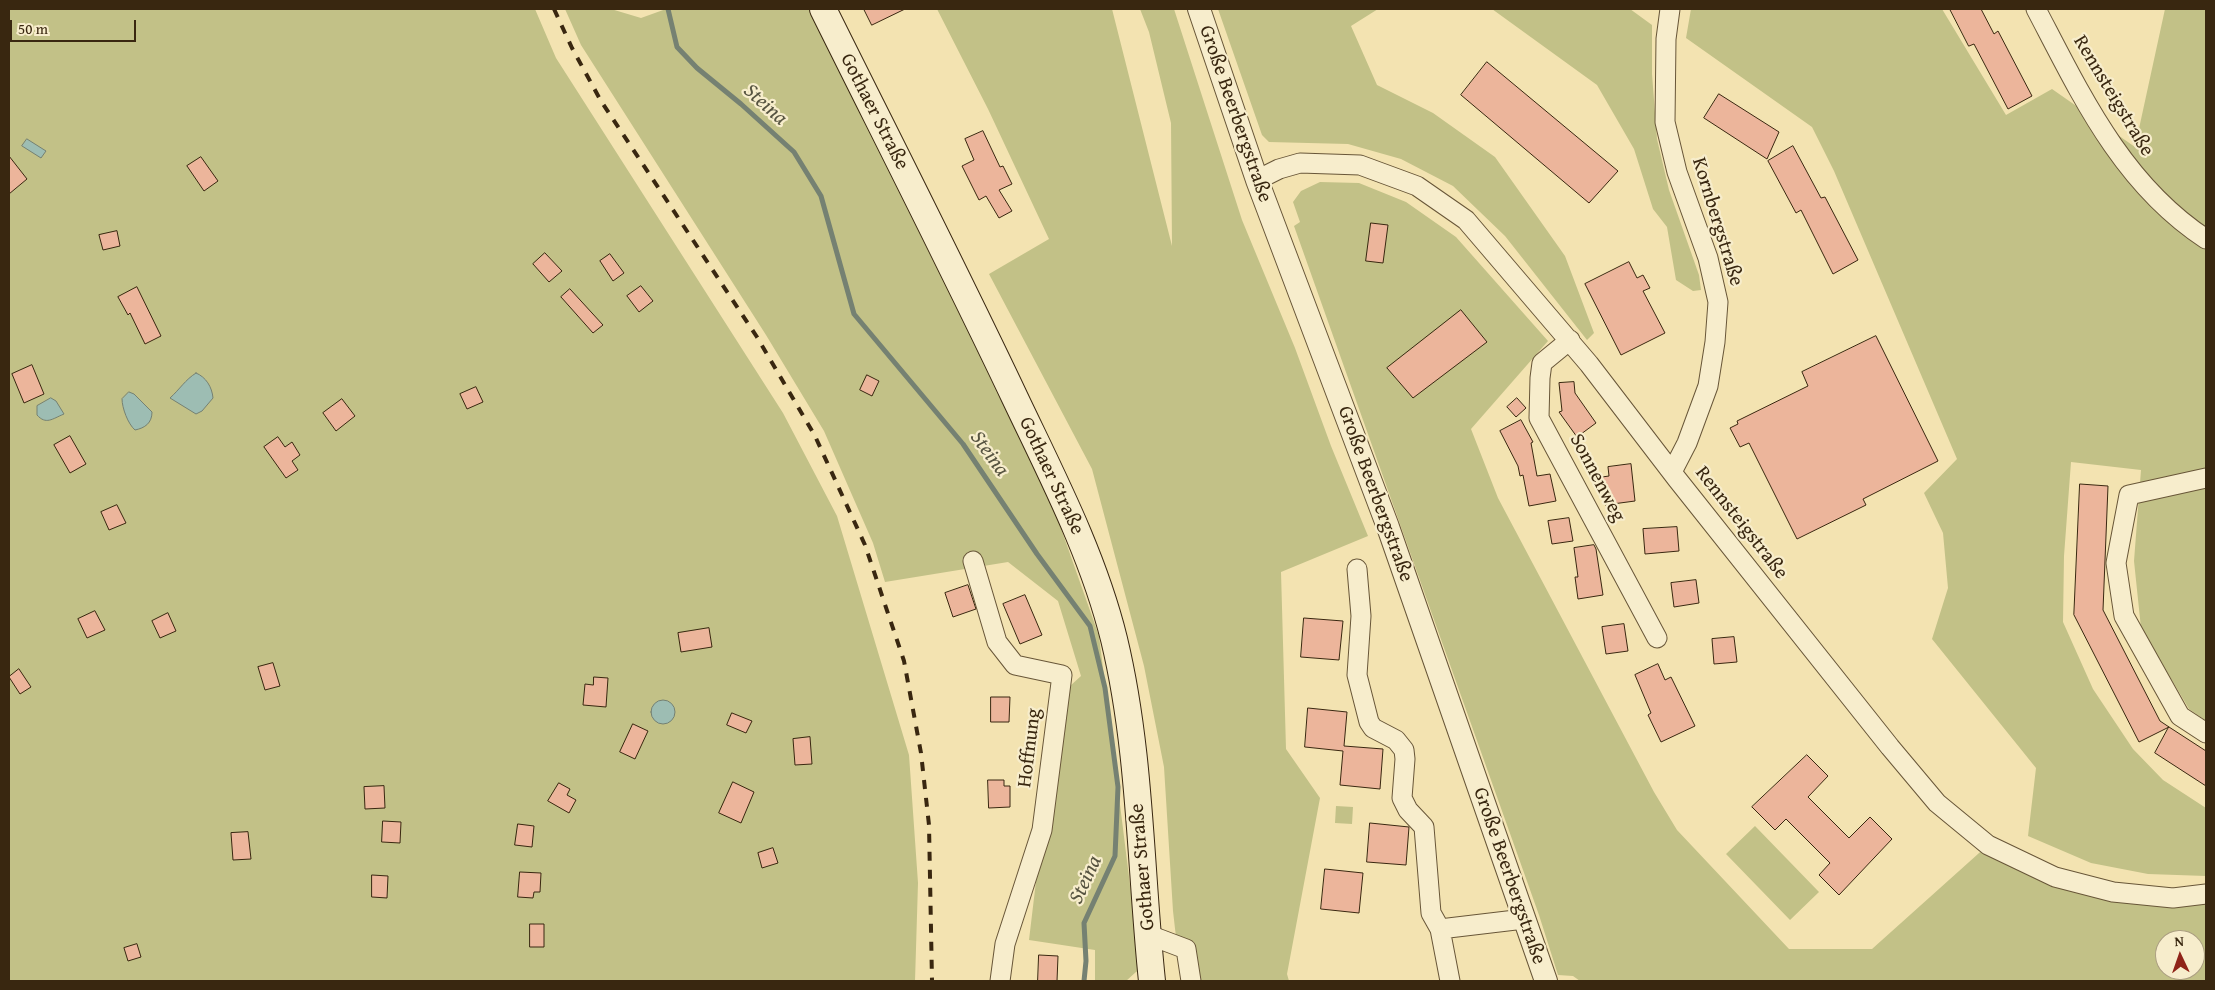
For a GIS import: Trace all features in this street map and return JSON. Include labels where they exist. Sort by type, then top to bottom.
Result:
[{"type":"main road","name":"Gothaer Straße","points":[[823,9],[1006,378],[1087,555],[1102,598],[1114,640],[1127,707],[1135,776],[1152,981]]},
{"type":"street","name":"Große Beerbergstraße","points":[[1198,9],[1257,180],[1385,518],[1546,981]]},
{"type":"street","name":"Kornbergstraße","points":[[1670,9],[1666,39],[1664,122],[1677,172],[1708,258],[1718,302],[1715,342],[1708,386],[1687,443],[1672,472]]},
{"type":"street","name":"Rennsteigstraße","points":[[2036,9],[2079,91],[2127,167],[2163,205],[2206,239]]},
{"type":"street","name":"Rennsteigstraße","points":[[1257,180],[1279,169],[1300,163],[1317,162],[1360,165],[1417,186],[1466,220],[1570,340],[1890,747],[1937,802],[1988,845],[2055,877],[2113,892],[2173,898],[2206,894]]},
{"type":"street","name":"Sonnenweg","points":[[1570,340],[1542,363],[1539,418],[1657,638]]},
{"type":"street","points":[[2206,478],[2129,495],[2116,563],[2124,616],[2136,640],[2180,716],[2206,733]]},
{"type":"street","name":"Hoffnung","points":[[973,561],[997,642],[1015,665],[1062,676],[1042,830],[1005,944],[1000,981]]},
{"type":"street","points":[[1357,569],[1361,616],[1357,676],[1369,722],[1373,728],[1396,740],[1404,750],[1402,798],[1408,810],[1424,827],[1431,912],[1440,930],[1450,981]]},
{"type":"street","points":[[1440,930],[1524,919]]},
{"type":"street","points":[[1149,935],[1186,949],[1191,981]]},
{"type":"shaded area","points":[[9,9],[535,9],[556,58],[783,413],[837,516],[909,755],[918,883],[915,981],[9,981]]},
{"type":"shaded area","points":[[565,9],[611,9],[641,18],[666,9],[810,9],[1046,486],[1099,636],[1136,933],[1139,971],[1126,981],[1095,981],[1095,950],[1029,940],[1058,697],[1081,676],[1058,601],[1008,562],[885,582],[873,543],[824,431],[766,335],[581,45]]},
{"type":"shaded area","points":[[937,9],[1112,9],[1172,246],[1171,123],[1149,32],[1140,9],[1174,9],[1242,220],[1295,348],[1331,446],[1368,536],[1281,572],[1286,749],[1320,798],[1287,974],[1289,981],[1181,981],[1173,911],[1164,767],[1144,666],[1092,469],[989,274],[1049,239],[988,109]]},
{"type":"shaded area","points":[[1218,9],[1378,9],[1351,26],[1377,85],[1433,113],[1495,157],[1565,256],[1594,333],[1587,340],[1505,236],[1453,186],[1401,159],[1348,144],[1269,142],[1262,135]]},
{"type":"shaded area","points":[[1492,9],[1630,9],[1652,25],[1652,74],[1657,139],[1669,190],[1699,275],[1701,290],[1693,291],[1676,280],[1667,227],[1653,209],[1634,149],[1597,85]]},
{"type":"shaded area","points":[[1691,9],[1942,9],[2006,115],[2052,89],[2135,147],[2165,9],[2206,9],[2206,721],[2189,709],[2141,628],[2134,561],[2141,470],[2071,462],[2064,556],[2063,622],[2093,689],[2133,749],[2163,780],[2206,808],[2206,876],[2148,874],[2091,863],[2028,836],[2036,768],[1932,639],[1948,588],[1943,533],[1924,493],[1957,459],[1834,171],[1812,127],[1686,38]]},
{"type":"shaded area","points":[[1320,182],[1359,183],[1406,202],[1456,237],[1548,341],[1471,429],[1498,498],[1654,792],[1677,830],[1789,949],[1872,949],[1988,845],[2055,877],[2206,894],[2206,981],[1580,981],[1573,976],[1558,975],[1539,915],[1294,226],[1300,222],[1293,202],[1301,191]]},
{"type":"shaded area","points":[[1336,806],[1353,807],[1352,824],[1335,823]]},
{"type":"shaded area","points":[[1755,826],[1819,892],[1790,920],[1726,854]]},
{"type":"water","points":[[27,139],[46,151],[41,158],[22,146]]},
{"type":"water","points":[[196,373],[208,383],[213,398],[202,411],[196,414],[170,398]]},
{"type":"water","points":[[129,392],[134,394],[152,412],[151,419],[147,424],[135,430],[128,420],[122,403],[122,399]]},
{"type":"water","points":[[51,398],[56,401],[64,414],[49,420],[43,420],[37,415],[37,406]]},
{"type":"water","points":[[663,700],[672,703],[675,712],[672,721],[663,724],[654,721],[651,712],[654,703]]},
{"type":"building","points":[[864,9],[905,9],[872,25]]},
{"type":"building","points":[[1950,9],[1981,9],[1994,34],[1998,31],[2032,96],[2008,109],[1974,44],[1969,46]]},
{"type":"building","points":[[1487,62],[1618,171],[1589,203],[1461,95]]},
{"type":"building","points":[[1719,94],[1779,132],[1767,159],[1704,118]]},
{"type":"building","points":[[983,131],[1000,167],[1003,166],[1012,184],[999,190],[1012,211],[999,218],[986,196],[979,200],[962,166],[974,160],[965,139]]},
{"type":"building","points":[[1793,146],[1821,198],[1825,197],[1858,260],[1833,274],[1801,210],[1796,213],[1768,161]]},
{"type":"building","points":[[9,156],[27,179],[9,194]]},
{"type":"building","points":[[201,157],[218,181],[204,191],[187,166]]},
{"type":"building","points":[[1371,223],[1388,225],[1383,263],[1366,261]]},
{"type":"building","points":[[117,231],[120,246],[103,250],[99,235]]},
{"type":"building","points":[[545,253],[562,271],[549,282],[533,264]]},
{"type":"building","points":[[610,254],[624,273],[613,281],[600,261]]},
{"type":"building","points":[[1629,262],[1637,278],[1643,275],[1650,288],[1643,291],[1665,333],[1621,355],[1585,284]]},
{"type":"building","points":[[641,286],[653,301],[639,312],[627,296]]},
{"type":"building","points":[[137,287],[161,336],[145,344],[130,313],[128,315],[118,297]]},
{"type":"building","points":[[570,289],[603,325],[593,333],[561,297]]},
{"type":"building","points":[[1461,310],[1487,342],[1413,398],[1387,368]]},
{"type":"building","points":[[1876,336],[1938,461],[1863,499],[1866,505],[1797,539],[1749,443],[1740,447],[1730,428],[1738,424],[1737,421],[1808,386],[1802,372]]},
{"type":"building","points":[[32,365],[44,394],[24,403],[12,374]]},
{"type":"building","points":[[867,375],[879,381],[872,396],[860,390]]},
{"type":"building","points":[[1574,382],[1575,393],[1596,423],[1577,437],[1559,412],[1562,411],[1559,383]]},
{"type":"building","points":[[476,387],[483,402],[467,409],[460,394]]},
{"type":"building","points":[[1517,398],[1526,408],[1516,417],[1507,407]]},
{"type":"building","points":[[342,399],[355,416],[336,431],[323,413]]},
{"type":"building","points":[[1521,420],[1533,442],[1531,443],[1537,476],[1550,474],[1556,501],[1529,506],[1523,475],[1520,476],[1518,466],[1500,431]]},
{"type":"building","points":[[70,436],[86,464],[70,473],[54,445]]},
{"type":"building","points":[[278,437],[285,447],[292,442],[300,455],[292,461],[298,470],[286,478],[264,447]]},
{"type":"building","points":[[1631,464],[1635,501],[1605,505],[1602,477],[1609,476],[1608,467]]},
{"type":"building","points":[[2080,484],[2108,486],[2103,610],[2160,721],[2169,727],[2139,742],[2074,615]]},
{"type":"building","points":[[117,505],[126,523],[109,530],[101,512]]},
{"type":"building","points":[[1569,518],[1573,541],[1552,544],[1548,521]]},
{"type":"building","points":[[1677,527],[1679,551],[1645,554],[1643,529]]},
{"type":"building","points":[[1594,545],[1603,595],[1578,599],[1575,577],[1578,577],[1574,548]]},
{"type":"building","points":[[1696,580],[1699,603],[1674,607],[1671,583]]},
{"type":"building","points":[[968,585],[976,609],[953,617],[945,593]]},
{"type":"building","points":[[1025,595],[1042,635],[1020,644],[1003,604]]},
{"type":"building","points":[[95,611],[105,630],[87,638],[78,619]]},
{"type":"building","points":[[168,613],[176,631],[160,638],[152,621]]},
{"type":"building","points":[[1304,618],[1343,621],[1339,660],[1301,657]]},
{"type":"building","points":[[1624,624],[1628,651],[1606,654],[1602,627]]},
{"type":"building","points":[[709,628],[712,647],[681,652],[678,633]]},
{"type":"building","points":[[1734,637],[1737,662],[1714,664],[1712,639]]},
{"type":"building","points":[[273,663],[280,686],[265,690],[258,667]]},
{"type":"building","points":[[1658,664],[1665,680],[1671,677],[1695,726],[1661,742],[1648,715],[1651,713],[1635,675]]},
{"type":"building","points":[[19,669],[31,687],[20,694],[9,677]]},
{"type":"building","points":[[594,677],[608,678],[606,707],[583,705],[585,684],[593,685]]},
{"type":"building","points":[[991,697],[1010,697],[1009,722],[991,722]]},
{"type":"building","points":[[1308,708],[1347,712],[1344,746],[1383,749],[1380,789],[1340,785],[1343,751],[1305,747]]},
{"type":"building","points":[[732,713],[752,721],[746,733],[727,725]]},
{"type":"building","points":[[633,724],[648,731],[635,759],[620,752]]},
{"type":"building","points":[[2169,727],[2206,751],[2206,786],[2155,753]]},
{"type":"building","points":[[810,737],[812,764],[795,765],[793,739]]},
{"type":"building","points":[[1807,755],[1828,776],[1808,797],[1849,838],[1870,817],[1892,839],[1839,895],[1819,875],[1830,863],[1786,819],[1775,830],[1752,807]]},
{"type":"building","points":[[988,780],[1004,780],[1004,786],[1010,786],[1010,807],[989,808]]},
{"type":"building","points":[[733,782],[754,792],[741,823],[719,813]]},
{"type":"building","points":[[559,783],[570,789],[567,795],[576,800],[569,813],[548,801]]},
{"type":"building","points":[[384,786],[385,808],[365,809],[364,787]]},
{"type":"building","points":[[383,821],[401,822],[400,843],[382,842]]},
{"type":"building","points":[[1370,823],[1409,827],[1406,865],[1367,862]]},
{"type":"building","points":[[518,824],[534,826],[532,847],[515,845]]},
{"type":"building","points":[[248,832],[251,859],[233,860],[231,833]]},
{"type":"building","points":[[773,848],[778,863],[762,868],[758,853]]},
{"type":"building","points":[[1325,869],[1363,873],[1359,913],[1321,909]]},
{"type":"building","points":[[520,872],[541,873],[540,892],[534,892],[533,898],[518,897]]},
{"type":"building","points":[[372,875],[388,876],[387,898],[372,897]]},
{"type":"building","points":[[530,924],[544,924],[544,947],[530,947]]},
{"type":"building","points":[[137,944],[141,957],[128,961],[124,948]]},
{"type":"building","points":[[1039,955],[1058,956],[1057,981],[1038,981]]},
{"type":"waterway","name":"Steina","points":[[668,9],[677,47],[697,68],[741,104],[794,152],[821,196],[854,314],[963,444],[1037,554],[1090,626],[1105,688],[1118,787],[1115,856],[1084,923],[1086,961],[1084,981]]},
{"type":"railway","points":[[554,9],[572,48],[601,101],[757,337],[815,436],[865,545],[904,661],[921,753],[929,825],[932,981]]}]
